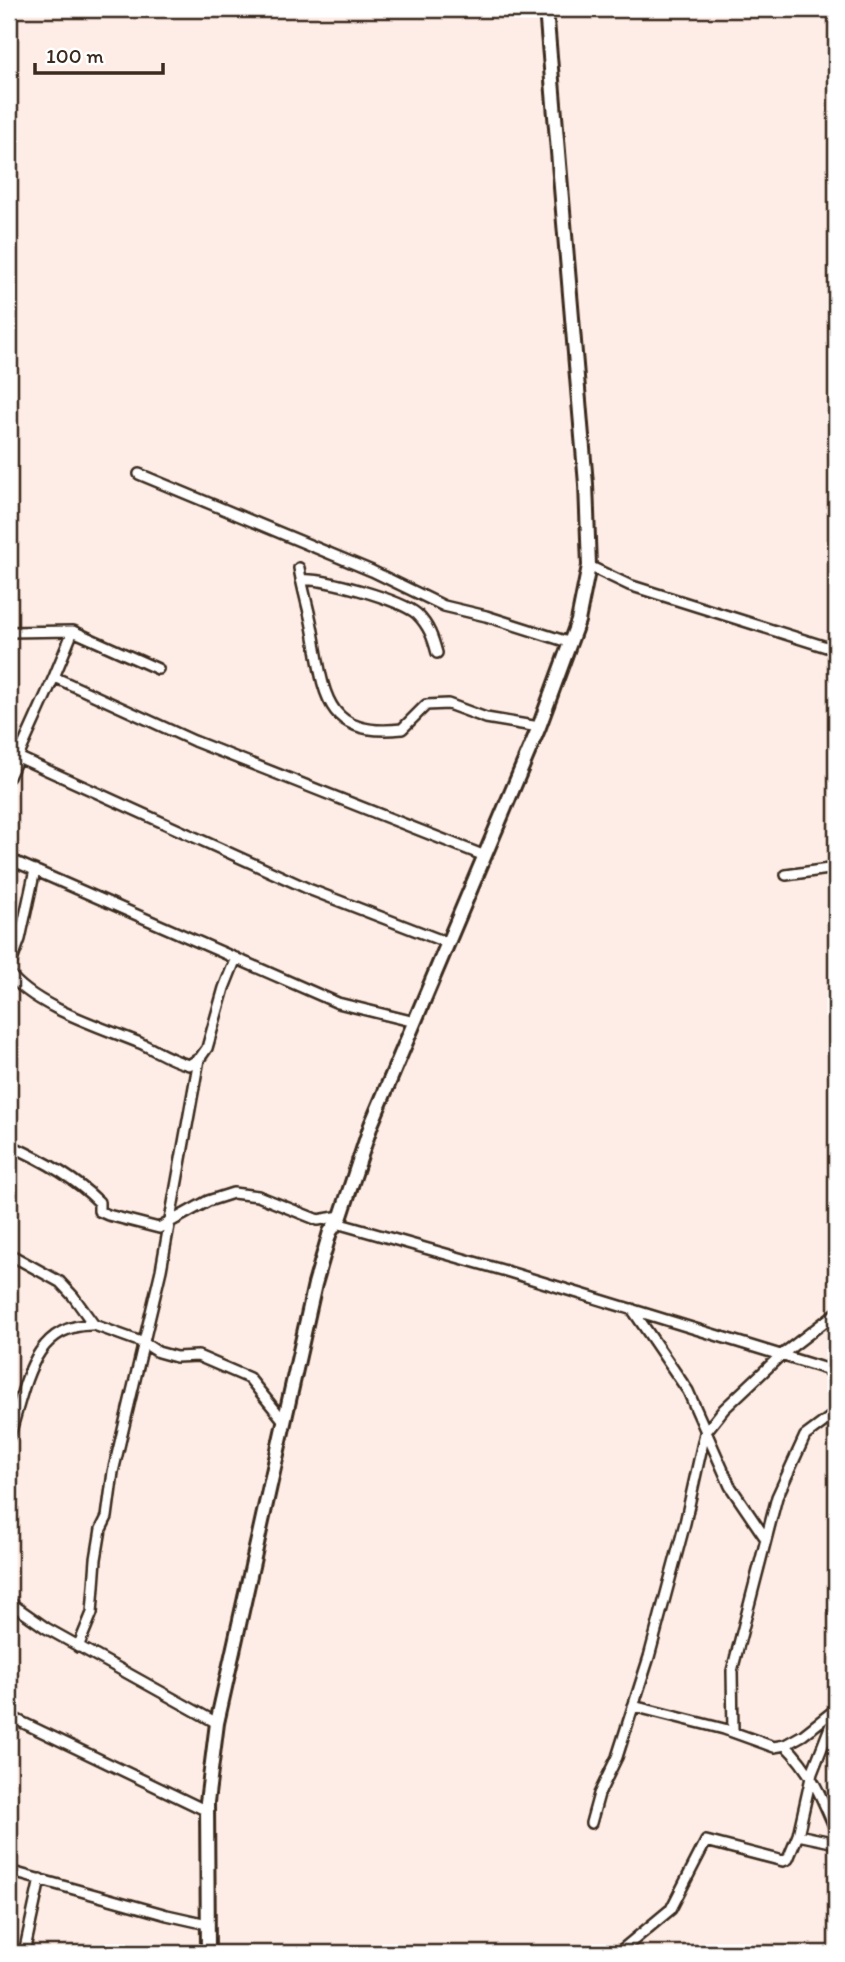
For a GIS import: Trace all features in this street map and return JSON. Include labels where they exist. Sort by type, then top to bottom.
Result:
[{"type":"main road","points":[[208,1953],[207,1811],[217,1723],[284,1421],[330,1232],[341,1216],[371,1125],[540,727],[578,621],[589,566],[586,484],[546,9]]},
{"type":"street","points":[[139,474],[372,571],[444,606],[486,616],[571,643]]},
{"type":"street","points":[[589,566],[629,585],[836,650]]},
{"type":"street","points":[[299,568],[311,621],[320,682],[334,709],[348,724],[377,732],[402,729],[426,705],[448,704],[486,718],[540,727]]},
{"type":"street","points":[[301,580],[312,578],[335,583],[415,613],[431,631],[437,653]]},
{"type":"street","points":[[9,632],[73,631],[158,668]]},
{"type":"street","points":[[9,777],[73,631]]},
{"type":"street","points":[[54,677],[194,741],[485,856]]},
{"type":"street","points":[[18,757],[311,890],[447,943]]},
{"type":"street","points":[[9,859],[338,1003],[415,1022]]},
{"type":"street","points":[[786,875],[836,868]]},
{"type":"street","points":[[35,870],[20,939],[9,971],[20,988],[100,1028],[142,1044],[172,1061],[189,1065],[199,1059],[207,1048],[224,988],[236,958]]},
{"type":"street","points":[[78,1647],[92,1614],[101,1529],[107,1517],[113,1472],[171,1220],[199,1059]]},
{"type":"street","points":[[9,1145],[57,1170],[86,1189],[99,1202],[99,1211],[108,1215],[159,1228],[208,1201],[233,1193],[258,1196],[318,1220],[341,1216],[340,1224],[632,1309],[832,1371],[836,1356]]},
{"type":"street","points":[[9,1254],[60,1282],[94,1325]]},
{"type":"street","points":[[632,1309],[688,1391],[730,1486],[766,1539]]},
{"type":"street","points":[[591,1823],[599,1794],[617,1757],[649,1657],[685,1523],[705,1433],[724,1409],[780,1356],[836,1312]]},
{"type":"street","points":[[9,1437],[22,1401],[25,1380],[40,1349],[61,1331],[81,1325],[94,1325],[176,1357],[198,1356],[249,1378],[284,1421]]},
{"type":"street","points":[[733,1732],[732,1671],[776,1497],[805,1436],[836,1413]]},
{"type":"street","points":[[9,1602],[78,1647],[217,1723]]},
{"type":"street","points":[[633,1706],[672,1714],[774,1747],[785,1745],[836,1711]]},
{"type":"street","points":[[618,1953],[671,1909],[706,1841],[783,1861],[788,1859],[798,1835],[811,1777],[836,1711]]},
{"type":"street","points":[[9,1716],[207,1811]]},
{"type":"street","points":[[785,1745],[802,1762],[811,1777],[836,1831]]},
{"type":"street","points":[[798,1835],[836,1843]]},
{"type":"street","points":[[9,1871],[207,1924]]},
{"type":"street","points":[[24,1953],[40,1879]]}]
